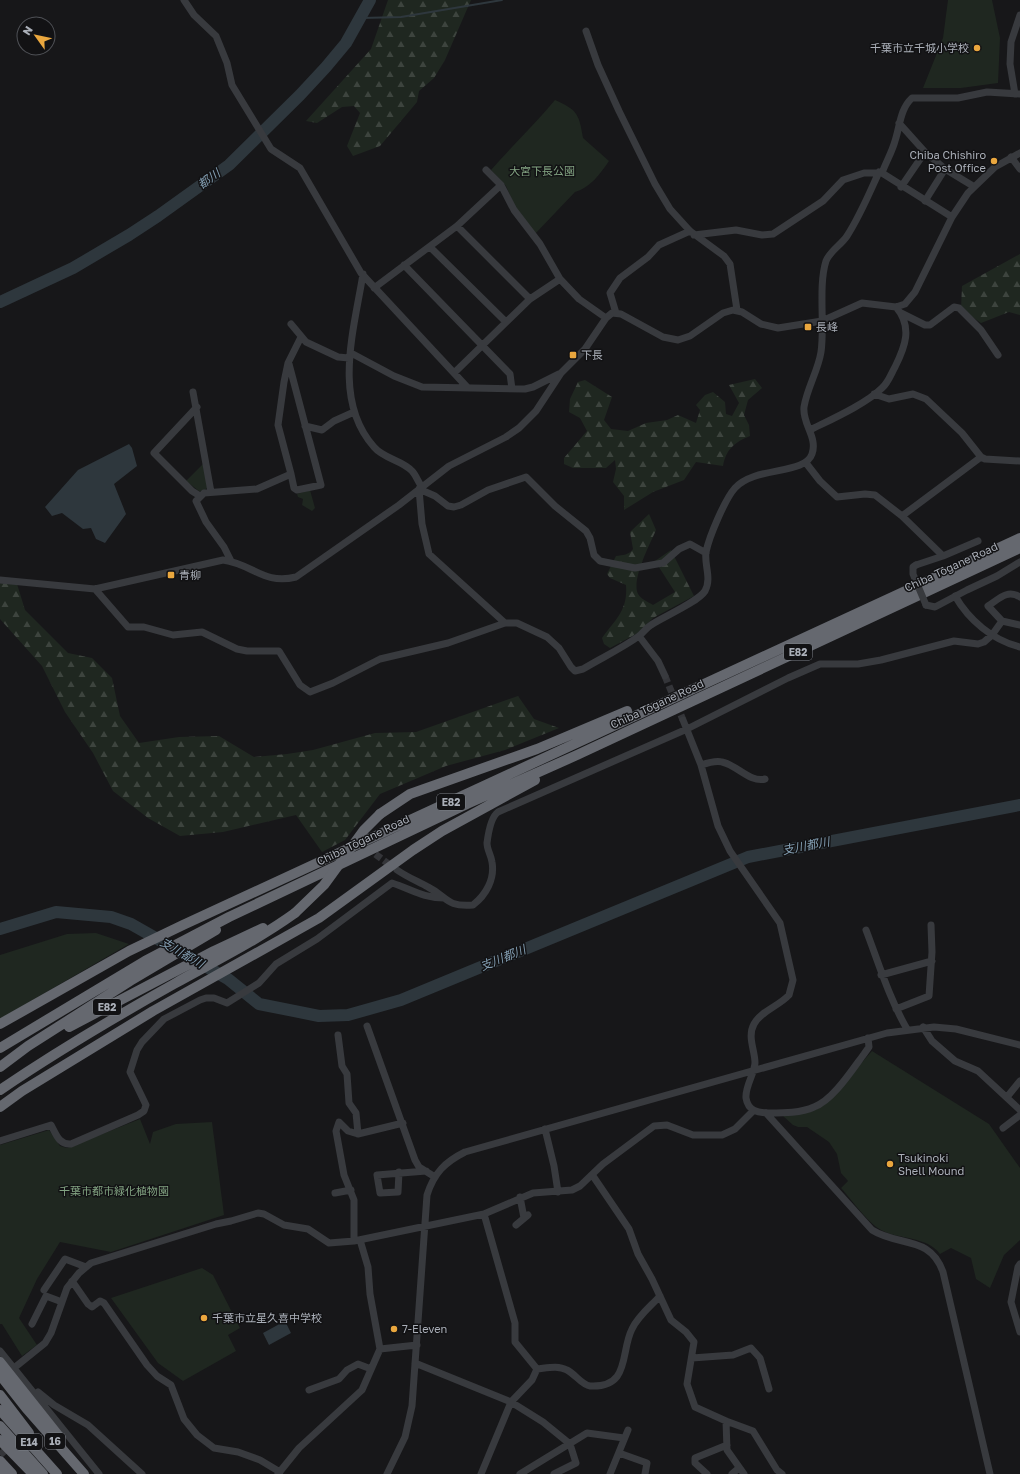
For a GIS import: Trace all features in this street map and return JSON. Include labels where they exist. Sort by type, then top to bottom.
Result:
[{"type":"highway","name":"Chiba Tōgane Road","points":[[718,676],[1020,538]]},
{"type":"highway","name":"Chiba Tōgane Road","points":[[199,936],[291,892],[305,881],[467,804],[577,755],[1020,548]]},
{"type":"highway","name":"E82","points":[[0,1065],[214,951],[294,913],[324,885],[364,830],[380,814],[410,794],[537,749],[677,689],[718,676]]},
{"type":"highway","name":"E82","points":[[0,1024],[130,951],[183,925],[467,795],[718,676]]},
{"type":"highway","points":[[0,1107],[22,1091],[184,993],[319,918],[413,850],[442,832],[547,774],[577,755]]},
{"type":"highway","points":[[0,1090],[51,1055],[174,984],[242,947],[294,913]]},
{"type":"highway","name":"E82","points":[[0,1065],[199,936]]},
{"type":"highway","name":"E82","points":[[0,1048],[145,961],[199,936]]},
{"type":"highway","points":[[0,1362],[71,1452],[74,1462]]},
{"type":"highway","name":"16","points":[[0,1375],[26,1408],[84,1474]]},
{"type":"highway","points":[[0,1395],[32,1438],[38,1452]]},
{"type":"highway","name":"E14","points":[[0,1410],[57,1474]]},
{"type":"highway","name":"E14","points":[[0,1426],[43,1474]]},
{"type":"highway","points":[[0,1440],[33,1474]]},
{"type":"highway","points":[[0,1461],[12,1474]]},
{"type":"street","points":[[184,0],[194,15],[216,36],[227,64],[232,85],[271,149],[300,168],[363,274],[374,288],[467,387]]},
{"type":"street","points":[[95,589],[128,627],[144,627],[174,635],[202,632],[237,649],[247,651],[279,651],[300,685],[310,692],[333,683],[380,659],[448,643],[505,623],[517,623],[547,637],[559,648],[571,668],[575,671],[583,669],[639,636],[650,626],[702,594],[707,585],[708,577],[706,553],[728,497],[745,479],[806,463],[810,458],[814,446],[804,409],[811,381],[817,369],[821,351],[826,260],[846,238],[855,223],[896,139],[899,124],[906,105],[912,98],[958,98],[987,92],[1017,94],[1010,64],[1011,42],[1020,15]]},
{"type":"street","points":[[586,31],[598,65],[619,111],[655,184],[670,209],[692,233],[724,256],[730,264],[737,310]]},
{"type":"street","points":[[899,124],[945,169],[973,186]]},
{"type":"street","points":[[901,187],[926,152]]},
{"type":"street","points":[[898,310],[911,298],[952,217],[973,186],[995,166],[1020,153]]},
{"type":"street","points":[[1011,157],[1020,169]]},
{"type":"street","points":[[925,201],[945,169]]},
{"type":"street","points":[[486,170],[501,185],[514,210],[540,244],[560,278],[579,299],[606,318]]},
{"type":"street","points":[[616,313],[610,293],[620,278],[648,257],[659,245],[692,233],[736,230],[762,235],[773,234],[823,201],[843,180],[864,173],[880,173],[952,217]]},
{"type":"street","points":[[374,288],[457,226],[501,185]]},
{"type":"street","points":[[457,226],[530,299]]},
{"type":"street","points":[[430,247],[506,322]]},
{"type":"street","points":[[404,265],[510,374],[512,388]]},
{"type":"street","points":[[363,274],[350,356],[351,394],[354,412],[358,422],[375,448],[413,472],[420,488],[422,524],[429,554],[505,623]]},
{"type":"street","points":[[454,373],[530,299],[560,278]]},
{"type":"street","points":[[0,580],[95,589],[214,560],[231,561],[271,579],[281,580],[296,577],[362,532],[449,466],[506,437],[519,428],[536,411],[561,373],[585,349],[606,318],[609,315],[616,313],[663,337],[678,340],[690,336],[723,313],[737,310],[761,324],[778,328],[822,321],[862,303],[898,310],[925,325],[930,326],[954,307],[959,308],[982,330],[998,355]]},
{"type":"street","points":[[810,430],[841,415],[874,394],[888,381],[906,344],[906,334],[898,310]]},
{"type":"street","points":[[291,324],[306,342],[333,355],[350,356],[413,385],[434,388],[533,387],[561,373]]},
{"type":"street","points":[[288,363],[321,485],[297,490],[294,488],[278,425],[288,363],[301,337]]},
{"type":"street","points":[[193,392],[197,407],[211,492]]},
{"type":"street","points":[[874,394],[889,399],[913,394],[926,399],[962,433],[985,460],[1020,461]]},
{"type":"street","points":[[197,407],[154,452],[192,491],[200,496]]},
{"type":"street","points":[[305,426],[322,430],[334,421],[354,412]]},
{"type":"street","points":[[902,516],[981,457]]},
{"type":"street","points":[[806,463],[820,481],[837,497],[864,494],[875,495],[902,516],[943,556]]},
{"type":"street","points":[[231,561],[224,547],[206,522],[196,501],[204,493],[257,489],[291,474]]},
{"type":"street","points":[[420,488],[435,496],[448,506],[454,507],[461,505],[488,490],[526,477],[555,506],[586,531],[590,538],[594,555],[600,561],[635,568],[664,563],[679,549],[690,544],[706,553]]},
{"type":"street","points":[[978,541],[913,567],[913,574],[926,605],[934,607],[997,576],[1020,562]]},
{"type":"street","points":[[1020,597],[1008,593],[988,606],[1002,621],[1020,625]]},
{"type":"street","points":[[955,596],[968,614],[992,635],[1020,647]]},
{"type":"street","points":[[398,870],[435,891],[455,905],[473,905],[485,894],[492,872],[492,862],[487,844],[495,814],[687,729],[788,678],[820,664],[858,664],[881,660],[954,641],[978,644],[984,642],[992,635],[1002,621]]},
{"type":"street","points":[[639,636],[658,661],[665,676]]},
{"type":"street","points":[[683,720],[701,765],[718,826],[730,851],[780,923],[793,980],[789,995],[759,1017],[754,1024],[751,1033],[755,1062],[754,1071],[746,1092],[746,1098],[749,1106],[754,1111],[766,1113],[802,1111],[813,1108],[824,1102],[869,1047],[868,1038]]},
{"type":"street","points":[[701,765],[722,762],[740,769],[756,780],[765,779]]},
{"type":"street","points":[[0,1141],[51,1125],[60,1142],[71,1144],[141,1113],[146,1108],[145,1101],[130,1072],[136,1050],[164,1018],[206,998],[214,998],[227,1003],[258,983],[276,964],[317,939],[392,883],[422,896],[444,898]]},
{"type":"street","points":[[896,1009],[929,996],[932,961],[931,925]]},
{"type":"street","points":[[866,930],[881,975],[896,1009],[907,1029]]},
{"type":"street","points":[[881,975],[932,961]]},
{"type":"street","points":[[367,1026],[415,1160],[419,1167],[435,1177]]},
{"type":"street","points":[[923,1027],[932,1041],[955,1060],[978,1071],[1008,1097],[1020,1110]]},
{"type":"street","points":[[387,1474],[400,1451],[410,1421],[414,1393],[427,1195],[435,1177],[446,1163],[465,1152],[868,1038],[907,1029],[923,1027],[956,1029],[1020,1045]]},
{"type":"street","points":[[338,1035],[342,1066],[347,1074],[349,1103],[356,1113],[358,1134]]},
{"type":"street","points":[[1008,1097],[1020,1081]]},
{"type":"street","points":[[14,1368],[45,1343],[72,1281],[86,1267],[97,1260],[216,1224],[231,1221],[253,1213],[264,1214],[284,1225],[308,1229],[329,1243],[357,1240],[484,1214],[520,1197],[533,1193],[572,1190],[593,1176],[604,1164],[654,1126],[667,1125],[693,1135],[722,1135],[735,1129],[754,1111]]},
{"type":"street","points":[[766,1113],[872,1230],[889,1239],[919,1244],[930,1251],[938,1260],[943,1272],[990,1474]]},
{"type":"street","points":[[1004,1128],[1020,1114]]},
{"type":"street","points":[[72,1281],[88,1304],[92,1306],[100,1302],[104,1303],[147,1365],[157,1376],[171,1385],[184,1419],[197,1436],[214,1448],[238,1452],[260,1460],[279,1473],[299,1448],[358,1395],[366,1384],[380,1349],[370,1294],[368,1267],[357,1240],[355,1212],[351,1190],[344,1175],[336,1132],[339,1122],[348,1131],[358,1134],[403,1123]]},
{"type":"street","points":[[545,1129],[554,1166],[558,1192]]},
{"type":"street","points":[[399,1172],[426,1171]]},
{"type":"street","points":[[593,1176],[629,1229],[638,1254],[660,1296],[670,1320],[686,1332],[694,1342],[687,1384],[695,1407],[753,1431],[779,1473]]},
{"type":"street","points":[[335,1193],[351,1190]]},
{"type":"street","points":[[516,1225],[527,1216],[520,1197]]},
{"type":"street","points":[[484,1214],[515,1323],[515,1342],[537,1369]]},
{"type":"street","points":[[44,1290],[65,1259],[86,1267]]},
{"type":"street","points":[[1020,1264],[1018,1267],[1011,1302],[1020,1332]]},
{"type":"street","points":[[32,1324],[46,1296],[62,1302]]},
{"type":"street","points":[[537,1369],[558,1367],[566,1370],[588,1386],[601,1385],[611,1381],[618,1376],[622,1369],[631,1329],[638,1318],[660,1296]]},
{"type":"street","points":[[380,1349],[416,1345]]},
{"type":"street","points":[[692,1358],[733,1355],[750,1348],[760,1358],[769,1389]]},
{"type":"street","points":[[0,1351],[99,1474]]},
{"type":"street","points":[[416,1363],[511,1402],[543,1422],[570,1444],[576,1463],[554,1474]]},
{"type":"street","points":[[309,1390],[338,1379],[347,1370],[358,1364],[371,1369]]},
{"type":"street","points":[[481,1474],[511,1402],[532,1380],[537,1369]]},
{"type":"street","points":[[31,1390],[36,1390],[54,1405],[88,1425],[142,1474]]},
{"type":"street","points":[[726,1421],[727,1450],[744,1474]]},
{"type":"street","points":[[610,1474],[628,1430]]},
{"type":"street","points":[[520,1474],[587,1433],[624,1438]]},
{"type":"street","points":[[707,1474],[695,1463],[695,1458],[727,1445]]},
{"type":"street","points":[[619,1453],[647,1463],[645,1474]]},
{"type":"street","points":[[732,1474],[739,1468]]},
{"type":"green space","points":[[388,0],[471,0],[445,60],[434,78],[419,91],[417,102],[380,146],[353,156],[347,146],[360,113],[354,106],[342,107],[317,123],[306,121],[371,49]]},
{"type":"green space","name":"千葉市立千城小学校","points":[[948,0],[992,0],[1000,38],[998,83],[961,88],[923,88],[943,38]]},
{"type":"green space","name":"大宮下長公園","points":[[555,100],[576,113],[583,138],[609,161],[590,184],[575,192],[535,234],[517,211],[506,186],[491,170]]},
{"type":"green space","points":[[1020,254],[1020,315],[1009,312],[981,323],[961,309],[962,286]]},
{"type":"green space","points":[[755,379],[762,388],[748,400],[744,415],[749,425],[750,436],[732,447],[726,455],[723,466],[696,462],[684,480],[653,492],[624,510],[624,496],[613,482],[616,469],[615,460],[606,468],[573,468],[564,464],[564,458],[587,431],[580,418],[569,412],[570,399],[578,382],[585,380],[612,397],[604,420],[611,429],[628,431],[646,423],[667,420],[678,415],[696,423],[700,410],[696,405],[705,395],[713,392],[725,402],[726,414],[732,416],[739,403],[729,385]]},
{"type":"green space","points":[[203,464],[208,487],[204,491],[199,491],[186,481]]},
{"type":"green space","points":[[310,490],[315,508],[312,511],[302,505],[303,499],[298,497],[297,494]]},
{"type":"green space","points":[[649,514],[656,530],[639,571],[637,588],[639,596],[653,605],[675,592],[655,561],[671,550],[694,596],[653,618],[638,633],[610,648],[604,644],[602,638],[623,608],[626,585],[610,578],[607,574],[616,556],[628,554],[633,549],[630,532]]},
{"type":"green space","points":[[0,579],[17,584],[25,610],[68,653],[92,658],[112,678],[120,716],[139,743],[179,737],[219,736],[254,757],[287,754],[313,750],[375,733],[416,732],[518,696],[534,719],[559,728],[505,750],[446,766],[380,794],[345,840],[322,852],[296,815],[223,832],[180,836],[148,818],[113,791],[93,753],[65,712],[42,666],[0,619]]},
{"type":"green space","points":[[96,933],[129,944],[0,1019],[0,955],[67,934]]},
{"type":"green space","points":[[872,1051],[989,1124],[1020,1168],[1020,1240],[1004,1255],[990,1288],[976,1279],[971,1258],[951,1248],[940,1254],[935,1248],[928,1244],[888,1233],[876,1226],[865,1216],[841,1188],[848,1181],[841,1173],[837,1154],[829,1142],[807,1127],[798,1127],[793,1125],[783,1116],[810,1112],[824,1105]]},
{"type":"green space","name":"千葉市都市緑化植物園","points":[[140,1119],[150,1144],[153,1132],[176,1124],[212,1122],[224,1215],[111,1252],[60,1242],[37,1279],[19,1318],[37,1345],[22,1356],[2,1324],[0,1324],[0,1145],[49,1130],[60,1146],[67,1148]]},
{"type":"green space","points":[[202,1268],[213,1275],[240,1328],[228,1335],[236,1351],[183,1381],[158,1363],[111,1298]]},
{"type":"shaded area","points":[[129,444],[132,448],[137,466],[114,484],[126,514],[105,543],[96,539],[91,528],[83,529],[62,513],[52,516],[45,507],[78,470]]},
{"type":"shaded area","points":[[285,1321],[291,1333],[269,1345],[263,1333]]},
{"type":"waterway","name":"都川","points":[[0,302],[73,268],[129,235],[229,165],[300,95],[326,67],[346,43],[370,0]]},
{"type":"waterway","points":[[362,18],[401,17],[502,0]]},
{"type":"waterway","name":"支川都川","points":[[0,929],[56,912],[111,917],[131,924],[228,979],[259,1004],[319,1016],[348,1015],[401,1000],[748,857],[1020,805]]},
{"type":"tunnel","points":[[665,676],[683,720]]},
{"type":"tunnel","points":[[367,848],[394,868]]},
{"type":"tunnel","points":[[0,1455],[10,1446]]},
{"type":"place","name":"千葉市立千城小学校","points":[[977,48]]},
{"type":"place","name":"Chiba Chishiro Post Office","points":[[994,161]]},
{"type":"place","name":"長峰","points":[[808,327]]},
{"type":"place","name":"下長","points":[[573,355]]},
{"type":"place","name":"青柳","points":[[171,575]]},
{"type":"place","name":"Tsukinoki Shell Mound","points":[[890,1164]]},
{"type":"place","name":"千葉市立星久喜中学校","points":[[204,1318]]},
{"type":"place","name":"7-Eleven","points":[[394,1329]]}]
